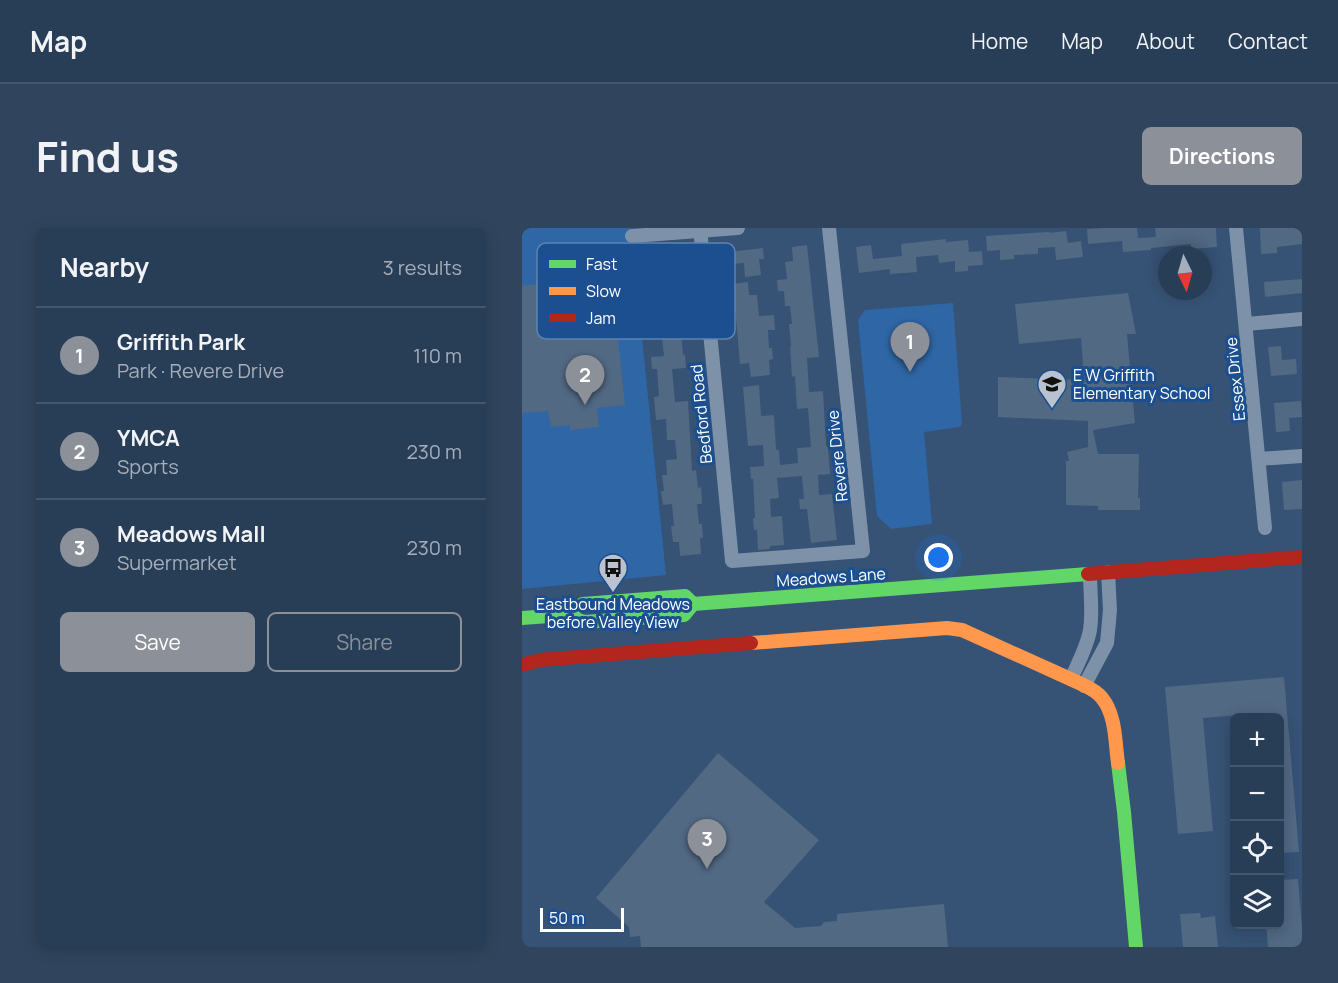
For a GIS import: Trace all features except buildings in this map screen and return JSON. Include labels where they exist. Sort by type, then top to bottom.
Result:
[{"type":"street","points":[[632,236],[738,228]]},
{"type":"street","name":"Revere Drive","points":[[732,561],[863,551],[829,228]]},
{"type":"street","name":"Essex Drive","points":[[1236,228],[1265,528]]},
{"type":"street","points":[[1246,324],[1302,319]]},
{"type":"street","name":"Bedford Road","points":[[711,339],[732,561]]},
{"type":"street","points":[[1259,459],[1302,456]]},
{"type":"street","name":"Meadows Lane","points":[[972,583],[1038,567],[1160,557],[1205,565]]},
{"type":"street","name":"Meadows Lane","points":[[522,618],[563,615],[582,604],[593,603],[684,596],[693,604],[1302,557]]},
{"type":"street","points":[[1084,686],[1107,643],[1110,610],[1108,572]]},
{"type":"street","points":[[1071,679],[1090,632],[1090,574]]},
{"type":"street","points":[[522,665],[540,660],[947,628],[975,635],[1071,679],[1102,698],[1113,722],[1136,947]]},
{"type":"shaded area","points":[[522,228],[631,228],[633,243],[537,243],[537,339],[642,339],[666,575],[522,589]]},
{"type":"shaded area","points":[[953,303],[962,424],[960,427],[924,432],[932,524],[891,529],[877,516],[858,320],[865,310]]},
{"type":"traffic: fast","points":[[522,618],[563,615],[583,604],[685,596],[693,604],[1088,574]]},
{"type":"traffic: fast","points":[[563,615],[584,622],[684,615],[693,604]]},
{"type":"traffic: fast","points":[[1118,763],[1136,947]]},
{"type":"traffic: slow","points":[[751,643],[947,628],[962,630],[1097,693],[1110,712],[1118,763]]},
{"type":"traffic: jam","points":[[1088,574],[1302,557]]},
{"type":"traffic: jam","points":[[522,665],[540,660],[751,643]]},
{"type":"place","name":"Griffith Park","points":[[910,372]]},
{"type":"place","name":"YMCA","points":[[585,405]]},
{"type":"place","name":"E W Griffith Elementary School","points":[[1052,410]]},
{"type":"place","name":"Eastbound Meadows before Valley View","points":[[613,594]]},
{"type":"place","name":"Meadows Mall","points":[[707,869]]}]
